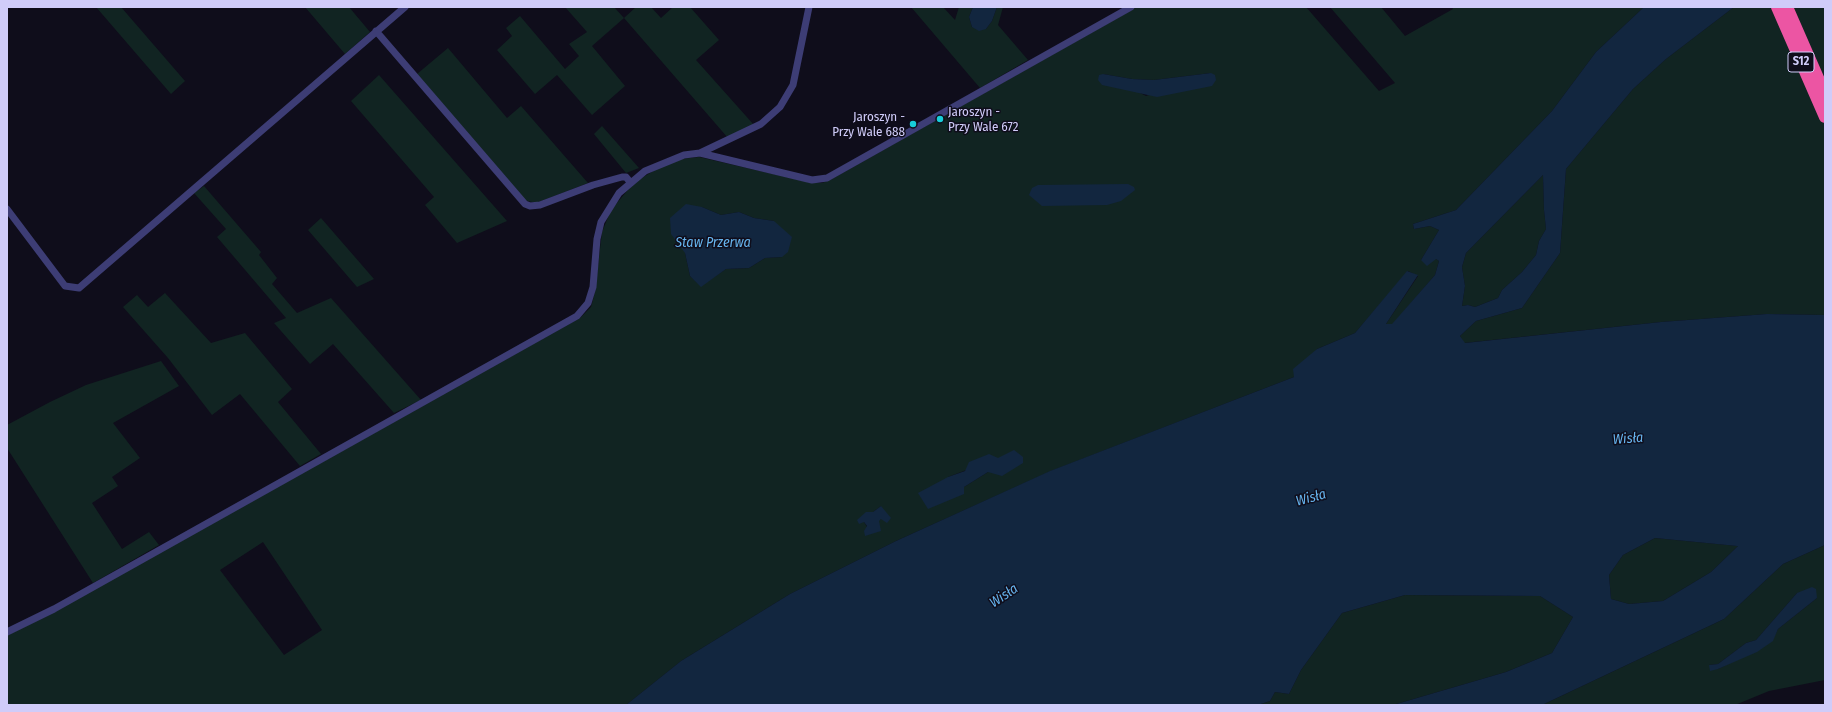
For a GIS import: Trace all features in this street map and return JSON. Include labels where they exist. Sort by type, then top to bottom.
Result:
[{"type":"highway","name":"S12","points":[[1777,7],[1825,117]]},
{"type":"highway","name":"S12","points":[[1787,7],[1825,94]]},
{"type":"street","points":[[7,209],[65,286],[79,288],[405,7]]},
{"type":"street","points":[[7,632],[54,609],[577,316],[588,303],[593,287],[597,239],[601,222],[610,205],[630,182],[645,171],[684,155],[700,153],[761,124],[780,107],[793,85],[809,7]]},
{"type":"street","points":[[700,153],[812,180],[827,178],[1131,7]]},
{"type":"street","points":[[376,31],[526,204],[530,206],[540,205],[593,185],[622,177],[626,178],[630,182]]},
{"type":"green space","points":[[96,7],[121,7],[185,81],[171,94]]},
{"type":"green space","points":[[305,7],[349,7],[370,32],[345,54]]},
{"type":"green space","points":[[565,7],[614,7],[624,18],[592,46],[625,86],[592,115],[557,75],[535,94],[497,50],[512,36],[506,28],[520,16],[565,69],[579,56],[569,44],[587,32]]},
{"type":"green space","points":[[636,7],[651,7],[661,18],[673,7],[690,7],[719,40],[696,60],[754,125],[728,138],[624,18]]},
{"type":"green space","points":[[911,7],[943,7],[955,20],[959,7],[973,7],[969,17],[972,27],[986,29],[992,21],[997,7],[1003,7],[998,25],[1028,60],[980,88]]},
{"type":"green space","points":[[1137,7],[1306,7],[1379,91],[1395,83],[1330,7],[1381,7],[1405,36],[1453,9],[1452,7],[1644,7],[1596,52],[1552,111],[1456,210],[1413,224],[1414,229],[1430,226],[1439,230],[1421,260],[1436,259],[1439,261],[1435,275],[1392,325],[1386,324],[1418,276],[1408,271],[1355,333],[1317,349],[1294,377],[1051,471],[896,541],[790,594],[681,661],[626,705],[7,705],[7,635],[47,616],[580,318],[591,307],[595,292],[602,232],[611,210],[627,191],[640,179],[665,164],[681,159],[699,157],[812,183],[822,183],[832,179]],"holes":[[[1211,73],[1146,96],[1103,74],[1132,79],[1154,80]],[[702,207],[721,215],[739,212],[754,218],[774,221],[782,257],[765,258],[749,268],[726,269],[701,286],[690,276],[685,253]],[[998,458],[988,472],[964,487],[948,477]],[[881,506],[881,519],[867,527],[864,522],[873,512]],[[263,542],[322,630],[284,655],[220,570]]]},
{"type":"green space","points":[[1734,7],[1825,7],[1825,315],[1767,314],[1661,322],[1464,343],[1460,336],[1476,321],[1522,308],[1560,253],[1566,169],[1633,89],[1666,59]]},
{"type":"green space","points":[[448,48],[507,118],[521,106],[588,183],[536,203],[524,200],[417,74]]},
{"type":"green space","points":[[379,75],[507,221],[457,243],[425,205],[434,197],[351,101]]},
{"type":"green space","points":[[602,126],[639,168],[626,173],[594,134]]},
{"type":"green space","points":[[1543,175],[1546,229],[1539,241],[1536,255],[1522,272],[1502,290],[1498,298],[1475,307],[1468,305],[1462,306],[1465,286],[1462,267],[1466,253]]},
{"type":"green space","points":[[204,186],[261,252],[259,255],[277,278],[272,284],[297,313],[331,298],[421,400],[394,413],[333,344],[310,364],[274,323],[286,318],[217,237],[226,229],[194,193]]},
{"type":"green space","points":[[321,218],[374,279],[357,287],[308,230]]},
{"type":"green space","points":[[165,293],[211,343],[245,333],[292,389],[278,402],[321,454],[300,466],[240,394],[212,415],[168,358],[123,307],[137,295],[148,307]]},
{"type":"green space","points":[[161,361],[179,386],[113,423],[140,458],[112,477],[118,486],[92,503],[122,549],[149,532],[159,545],[93,583],[7,448],[7,425],[86,385]]},
{"type":"green space","points":[[1655,538],[1738,546],[1711,572],[1663,601],[1629,604],[1611,599],[1609,575],[1623,555]]},
{"type":"green space","points":[[1825,545],[1825,680],[1769,691],[1735,705],[1542,705],[1724,619],[1783,564]],"holes":[[[1797,593],[1817,598],[1778,629],[1772,641],[1718,669],[1709,665],[1718,664],[1746,643],[1756,640]]]},
{"type":"green space","points":[[1405,595],[1540,596],[1573,617],[1552,653],[1506,672],[1393,705],[1258,705],[1270,701],[1275,692],[1289,694],[1301,670],[1342,613]]},
{"type":"water","points":[[973,7],[997,7],[992,21],[986,29],[979,31],[972,27],[969,17]]},
{"type":"water","name":"Wisła","points":[[1644,7],[1734,7],[1666,59],[1633,89],[1566,169],[1560,253],[1522,308],[1476,321],[1460,336],[1465,343],[1661,322],[1767,314],[1825,315],[1825,545],[1783,564],[1724,619],[1542,705],[1393,705],[1506,672],[1552,653],[1573,617],[1540,596],[1405,595],[1342,613],[1301,670],[1289,694],[1275,692],[1270,701],[1258,705],[626,705],[681,661],[790,594],[896,541],[1050,471],[1294,377],[1293,369],[1317,349],[1355,333],[1407,271],[1418,275],[1386,324],[1392,324],[1435,275],[1439,261],[1436,259],[1427,266],[1421,260],[1439,230],[1430,226],[1414,229],[1413,224],[1456,210],[1552,111],[1596,52]],"holes":[[[1543,175],[1546,229],[1539,241],[1536,255],[1522,272],[1502,290],[1498,298],[1475,307],[1468,305],[1462,306],[1465,286],[1462,267],[1466,253]],[[1655,538],[1737,546],[1738,546],[1711,572],[1663,601],[1629,604],[1611,599],[1609,575],[1623,555]]]},
{"type":"water","points":[[1211,73],[1215,75],[1216,80],[1212,86],[1157,97],[1102,85],[1098,80],[1099,75],[1103,74],[1132,79],[1154,80]]},
{"type":"water","points":[[1128,184],[1134,187],[1135,190],[1121,201],[1107,205],[1042,206],[1029,195],[1032,188],[1038,185]]},
{"type":"water","name":"Staw Przerwa","points":[[686,204],[702,207],[721,215],[739,212],[754,218],[774,221],[792,237],[788,252],[782,257],[765,258],[749,268],[726,269],[701,287],[690,276],[685,253],[671,234],[670,218]]},
{"type":"water","points":[[1014,450],[1023,457],[1023,463],[1002,476],[988,472],[964,487],[964,494],[928,509],[918,493],[948,477],[965,471],[969,462],[989,454],[998,458]]},
{"type":"water","points":[[881,506],[891,518],[887,523],[881,519],[879,521],[881,531],[865,536],[864,531],[867,526],[864,522],[859,524],[857,520],[866,512],[873,512]]},
{"type":"water","points":[[1812,587],[1816,589],[1817,598],[1778,629],[1773,641],[1757,652],[1710,671],[1709,665],[1718,664],[1746,643],[1756,640],[1797,593]]},
{"type":"place","name":"Jaroszyn - Przy Wale 672","points":[[940,119]]},
{"type":"place","name":"Jaroszyn - Przy Wale 688","points":[[913,124]]}]
